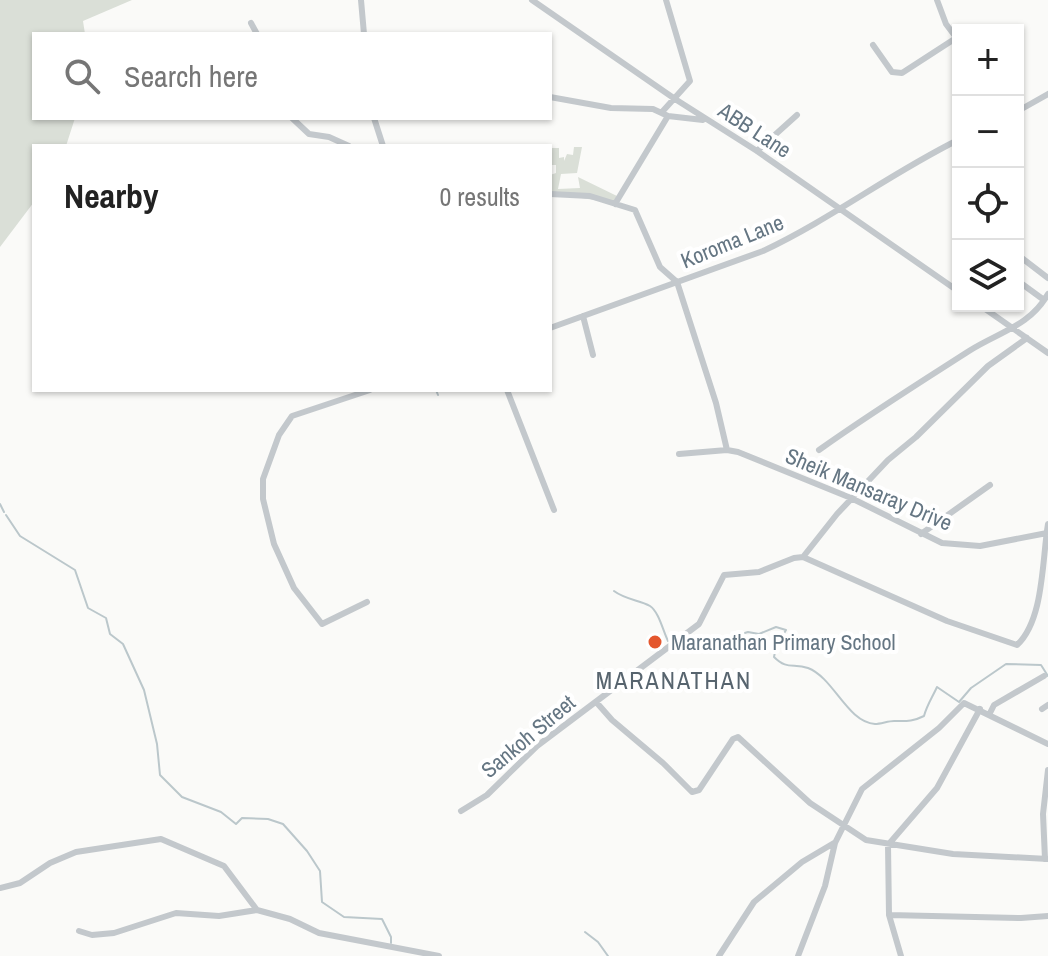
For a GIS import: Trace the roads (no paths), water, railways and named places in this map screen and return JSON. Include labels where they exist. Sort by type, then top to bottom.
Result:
[{"type":"street","points":[[361,0],[364,32]]},
{"type":"street","name":"ABB Lane","points":[[532,0],[952,287]]},
{"type":"street","points":[[615,204],[665,114],[690,81],[666,0]]},
{"type":"street","points":[[937,0],[952,32]]},
{"type":"street","points":[[251,23],[256,32]]},
{"type":"street","points":[[873,45],[892,72],[902,73],[952,42]]},
{"type":"street","points":[[1024,107],[1048,93]]},
{"type":"street","points":[[552,97],[611,108],[645,107],[665,114],[707,120]]},
{"type":"street","points":[[757,151],[781,126],[797,115]]},
{"type":"street","points":[[294,120],[309,134],[329,137],[345,144]]},
{"type":"street","points":[[375,120],[382,144]]},
{"type":"street","name":"Koroma Lane","points":[[552,327],[763,251],[952,143]]},
{"type":"street","points":[[552,194],[590,196],[635,210],[660,267],[677,282],[716,403],[727,450]]},
{"type":"street","points":[[1024,260],[1048,278]]},
{"type":"street","points":[[819,450],[974,347],[1014,329],[1034,313],[1046,297],[1024,284]]},
{"type":"street","points":[[990,312],[1048,353]]},
{"type":"street","points":[[583,316],[593,355]]},
{"type":"street","points":[[1027,338],[988,366],[851,498],[803,557],[947,621],[1018,645],[1032,623],[1047,528]]},
{"type":"street","points":[[364,392],[292,416],[284,427],[263,479],[263,499],[274,544],[294,588],[322,624],[367,602]]},
{"type":"street","points":[[508,392],[554,510]]},
{"type":"street","name":"Sheik Mansaray Drive","points":[[679,454],[727,450],[851,498],[942,543],[980,546],[1047,528]]},
{"type":"street","points":[[921,534],[990,485]]},
{"type":"street","name":"Sankoh Street","points":[[461,811],[487,795],[537,746],[699,624],[724,575],[759,572],[803,557]]},
{"type":"street","points":[[1040,586],[1048,588]]},
{"type":"street","points":[[990,713],[994,705],[1044,676]]},
{"type":"street","points":[[597,703],[692,792],[699,790],[733,739],[740,737],[810,803],[866,840],[888,845],[953,854],[1047,859],[1042,827],[1048,770]]},
{"type":"street","points":[[798,956],[825,886],[835,843],[862,789],[939,728],[964,703],[990,713],[1048,744]]},
{"type":"street","points":[[901,956],[889,915],[888,845],[937,788],[980,709]]},
{"type":"street","points":[[0,888],[20,883],[50,863],[76,852],[161,839],[224,866],[257,910]]},
{"type":"street","points":[[719,956],[754,902],[802,862],[835,843]]},
{"type":"street","points":[[79,931],[92,935],[114,933],[176,913],[210,917],[257,910],[290,919],[319,933],[439,956]]},
{"type":"street","points":[[889,915],[1048,916]]},
{"type":"waterway","points":[[0,504],[4,512]]},
{"type":"waterway","points":[[6,515],[20,536],[75,570],[88,608],[106,618],[110,634],[123,644],[144,690],[157,744],[160,775],[182,797],[221,812],[236,824],[242,818],[268,819],[283,824],[320,871],[322,902],[344,917],[382,919],[391,943]]},
{"type":"waterway","points":[[614,591],[650,606],[668,641],[672,641]]},
{"type":"waterway","points":[[682,640],[722,640],[748,632],[759,634],[776,627],[786,630],[774,657],[783,664],[808,668],[817,673],[856,716],[875,724],[924,716],[937,687],[959,702],[971,688],[1006,664],[1041,665],[1048,676]]},
{"type":"waterway","points":[[585,932],[598,942],[608,956]]},
{"type":"place","name":"Maranathan Primary School","points":[[655,642]]},
{"type":"district","name":"MARANATHAN","points":[[674,681]]}]
